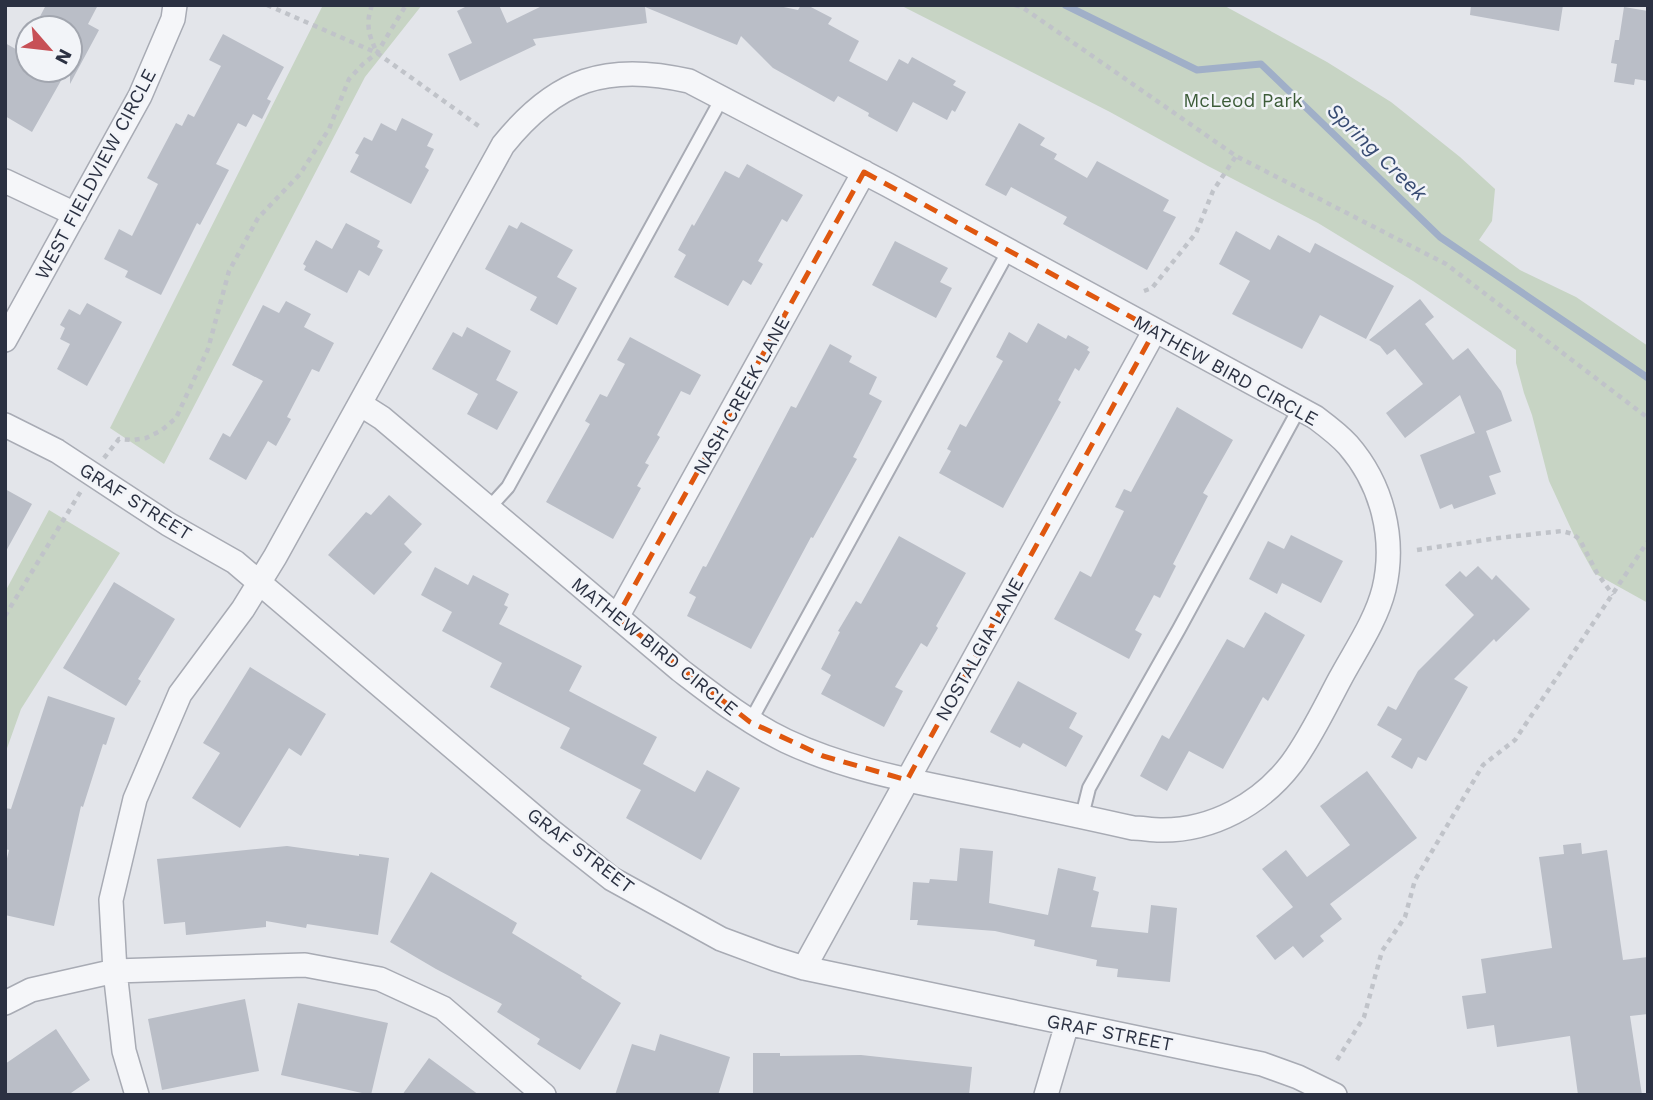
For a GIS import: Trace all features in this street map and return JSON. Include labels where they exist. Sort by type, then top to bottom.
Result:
[{"type":"street","name":"WEST FIELDVIEW CIRCLE","points":[[5,340],[140,96],[173,19],[175,5]]},
{"type":"street","name":"MATHEW BIRD CIRCLE","points":[[137,1095],[124,1051],[111,901],[135,799],[180,694],[243,609],[275,557],[359,404],[503,145],[521,122],[540,105],[587,80],[635,73],[663,75],[689,81],[1300,407],[1348,444],[1375,487],[1390,551],[1384,589],[1363,637],[1308,738],[1276,782],[1236,812],[1213,822],[1161,830],[1133,828],[857,768],[787,741],[750,722],[680,670],[382,418],[359,404]]},
{"type":"street","name":"NASH CREEK LANE","points":[[617,617],[864,172]]},
{"type":"street","points":[[5,181],[75,214]]},
{"type":"street","name":"NOSTALGIA LANE","points":[[804,968],[1155,330]]},
{"type":"street","name":"GRAF STREET","points":[[5,425],[57,451],[168,524],[235,562],[540,822],[612,878],[720,939],[804,968],[1262,1064],[1298,1077],[1335,1095]]},
{"type":"street","points":[[5,1003],[31,989],[115,971],[305,965],[380,979],[443,1008],[544,1095]]},
{"type":"street","points":[[1046,1095],[1067,1024]]},
{"type":"lane","points":[[488,509],[508,487],[722,98]]},
{"type":"lane","points":[[750,722],[1009,250]]},
{"type":"lane","points":[[1082,816],[1089,788],[1300,407]]},
{"type":"path","points":[[267,5],[377,53],[480,127]]},
{"type":"path","points":[[372,5],[368,34],[377,53]]},
{"type":"path","points":[[5,616],[78,494],[112,445],[119,439],[146,438],[162,430],[176,418],[208,349],[229,271],[258,218],[300,174],[329,129],[349,79],[377,53],[406,5]]},
{"type":"path","points":[[1016,5],[1236,156],[1446,264],[1648,418]]},
{"type":"path","points":[[1144,291],[1152,288],[1196,233],[1213,191],[1236,156]]},
{"type":"path","points":[[1417,550],[1562,531],[1573,534],[1580,541],[1597,573],[1613,595]]},
{"type":"path","points":[[1337,1060],[1364,1017],[1382,951],[1405,917],[1415,880],[1469,788],[1483,765],[1515,740],[1648,541]]},
{"type":"highlighted area","points":[[864,172],[1155,330],[907,780],[823,756],[750,722],[617,617]]},
{"type":"green space","points":[[323,5],[422,5],[365,77],[164,464],[110,428]]},
{"type":"green space","name":"McLeod Park","points":[[900,5],[1223,5],[1327,62],[1391,102],[1460,157],[1495,189],[1492,221],[1479,240],[1520,270],[1576,297],[1648,346],[1648,603],[1594,573],[1579,546],[1549,481],[1516,363],[1516,350],[1413,281],[1318,223],[1110,112]]},
{"type":"green space","points":[[49,510],[120,553],[21,709],[5,754],[5,592]]},
{"type":"building","points":[[46,5],[98,5],[88,24],[99,30],[84,58],[84,14],[41,14]]},
{"type":"building","points":[[469,5],[499,5],[507,23],[544,5],[774,5],[798,10],[801,5],[807,5],[832,18],[828,24],[859,41],[849,61],[887,81],[899,59],[908,64],[912,57],[956,81],[953,85],[966,92],[955,112],[952,110],[947,120],[913,102],[897,132],[838,96],[834,102],[773,68],[741,36],[737,45],[645,7],[647,23],[533,39],[536,45],[460,81],[448,54],[472,43],[457,11]]},
{"type":"building","points":[[1471,5],[1563,5],[1559,31],[1470,15]]},
{"type":"building","points":[[1624,7],[1648,11],[1648,81],[1635,79],[1634,85],[1614,82],[1617,64],[1611,63],[1615,40],[1619,40]]},
{"type":"building","points":[[223,34],[284,67],[267,99],[271,101],[262,119],[253,114],[246,127],[238,123],[216,164],[229,170],[200,225],[197,223],[161,295],[125,277],[128,271],[104,259],[119,229],[132,236],[158,184],[147,178],[176,123],[182,126],[188,114],[194,117],[221,66],[209,60]]},
{"type":"building","points":[[5,43],[14,48],[14,84],[59,84],[32,132],[5,116]]},
{"type":"building","points":[[402,118],[433,134],[427,146],[434,149],[425,167],[429,170],[411,204],[350,172],[359,155],[355,153],[364,137],[372,141],[381,123],[396,131]]},
{"type":"building","points":[[1019,123],[1045,138],[1040,145],[1057,154],[1054,159],[1087,178],[1097,161],[1169,200],[1163,211],[1176,217],[1147,270],[1063,224],[1067,217],[1011,187],[1006,196],[985,185]]},
{"type":"building","points":[[747,164],[803,195],[787,222],[782,219],[758,261],[763,264],[751,285],[743,280],[728,306],[674,277],[686,255],[678,250],[725,171],[739,178]]},
{"type":"building","points":[[521,222],[573,250],[557,277],[577,288],[557,325],[530,310],[537,297],[485,269],[509,225],[517,229]]},
{"type":"building","points":[[346,223],[380,241],[377,247],[383,250],[369,276],[359,270],[347,293],[304,270],[306,266],[303,264],[316,240],[332,249]]},
{"type":"building","points":[[1236,231],[1270,250],[1278,235],[1310,253],[1315,243],[1394,286],[1366,339],[1320,315],[1302,349],[1232,314],[1250,281],[1219,264]]},
{"type":"building","points":[[895,241],[948,268],[940,282],[952,288],[936,318],[872,285]]},
{"type":"building","points":[[1420,299],[1434,317],[1425,324],[1453,360],[1468,348],[1501,391],[1512,421],[1486,431],[1501,472],[1489,476],[1496,494],[1454,509],[1452,504],[1440,509],[1420,455],[1475,433],[1460,395],[1405,438],[1386,413],[1423,384],[1395,349],[1387,355],[1380,346],[1369,340]]},
{"type":"building","points":[[286,301],[311,314],[304,327],[334,343],[319,372],[312,369],[287,417],[291,419],[276,446],[268,441],[246,480],[209,459],[223,433],[230,437],[263,381],[232,365],[263,305],[279,313]]},
{"type":"building","points":[[87,303],[122,322],[87,386],[57,369],[70,344],[60,339],[65,328],[60,325],[69,309],[80,315]]},
{"type":"building","points":[[1038,323],[1066,339],[1068,335],[1089,347],[1087,350],[1090,352],[1079,371],[1075,368],[1058,400],[1061,402],[1003,508],[939,473],[951,451],[947,449],[960,424],[966,427],[1003,361],[996,357],[1009,332],[1027,343]]},
{"type":"building","points":[[467,327],[511,351],[496,380],[518,392],[497,430],[467,414],[478,394],[432,369],[453,332],[462,337]]},
{"type":"building","points":[[630,337],[701,375],[690,395],[681,391],[657,435],[660,437],[645,463],[649,465],[637,486],[641,488],[613,539],[546,502],[590,424],[585,421],[600,394],[607,397],[625,364],[617,360]]},
{"type":"building","points":[[830,344],[852,356],[849,362],[877,377],[869,394],[882,401],[853,457],[857,459],[813,538],[811,537],[751,649],[687,616],[696,597],[689,593],[703,566],[706,567],[791,406],[796,408]]},
{"type":"building","points":[[1177,407],[1233,440],[1203,493],[1208,496],[1173,564],[1176,566],[1160,598],[1154,595],[1135,630],[1142,634],[1129,659],[1054,619],[1080,571],[1091,577],[1124,511],[1115,507],[1124,489],[1131,492]]},
{"type":"building","points":[[5,489],[32,504],[5,553]]},
{"type":"building","points":[[389,495],[422,524],[404,544],[412,552],[374,595],[328,555],[366,512],[371,515]]},
{"type":"building","points":[[1291,535],[1343,561],[1321,603],[1282,583],[1277,594],[1249,579],[1268,541],[1284,549]]},
{"type":"building","points":[[899,536],[966,573],[927,647],[921,643],[895,687],[903,691],[884,727],[821,694],[831,675],[821,669],[840,632],[838,631],[856,601],[861,604]]},
{"type":"building","points":[[1478,566],[1492,580],[1496,575],[1530,609],[1496,642],[1494,639],[1454,679],[1468,687],[1426,761],[1418,757],[1412,769],[1391,757],[1402,739],[1377,725],[1388,706],[1396,710],[1418,671],[1474,615],[1445,585],[1460,571],[1466,577]]},
{"type":"building","points":[[435,567],[468,585],[473,575],[509,594],[504,605],[508,607],[499,624],[582,666],[569,691],[657,737],[643,764],[695,792],[707,770],[740,788],[701,860],[626,818],[641,790],[560,748],[570,728],[490,687],[502,663],[442,631],[452,612],[421,595]]},
{"type":"building","points":[[114,582],[175,619],[138,679],[141,681],[126,706],[63,668]]},
{"type":"building","points":[[1265,612],[1305,635],[1268,701],[1263,697],[1223,769],[1189,751],[1167,791],[1140,776],[1162,735],[1169,739],[1227,639],[1244,648]]},
{"type":"building","points":[[250,667],[326,714],[301,756],[289,748],[240,828],[192,798],[220,753],[203,743]]},
{"type":"building","points":[[1018,681],[1077,713],[1069,728],[1083,736],[1066,767],[1023,743],[1020,748],[990,732]]},
{"type":"building","points":[[48,696],[115,718],[106,745],[103,744],[83,807],[81,806],[54,926],[5,915],[5,867],[9,850],[5,849],[5,808],[11,809]]},
{"type":"building","points":[[1367,771],[1417,838],[1330,904],[1342,919],[1320,936],[1324,941],[1303,958],[1293,946],[1275,960],[1256,936],[1293,907],[1262,869],[1286,850],[1307,877],[1350,845],[1320,806]]},
{"type":"building","points":[[1581,843],[1582,854],[1607,850],[1623,960],[1648,957],[1648,1014],[1630,1016],[1642,1095],[1578,1095],[1570,1036],[1497,1047],[1494,1025],[1467,1029],[1462,996],[1486,993],[1481,959],[1552,948],[1539,857],[1564,854],[1563,845]]},
{"type":"building","points":[[287,846],[389,858],[378,935],[307,924],[306,928],[266,921],[266,927],[186,935],[185,922],[164,924],[157,859]]},
{"type":"building","points":[[960,848],[993,851],[989,903],[1048,915],[1058,868],[1096,877],[1093,890],[1099,892],[1091,927],[1148,933],[1151,905],[1177,908],[1170,982],[1117,977],[1118,969],[1096,966],[1097,960],[1034,946],[1035,940],[995,931],[917,925],[918,920],[910,920],[913,882],[929,883],[930,879],[957,881]]},
{"type":"building","points":[[431,872],[517,923],[512,933],[621,1003],[580,1070],[537,1044],[540,1039],[497,1012],[502,1004],[390,942]]},
{"type":"building","points":[[245,999],[259,1071],[162,1090],[148,1019]]},
{"type":"building","points":[[298,1003],[388,1023],[371,1095],[281,1075]]},
{"type":"building","points":[[56,1029],[90,1080],[68,1095],[5,1095],[5,1064]]},
{"type":"building","points":[[660,1034],[730,1057],[718,1095],[615,1095],[632,1044],[655,1051]]},
{"type":"building","points":[[753,1053],[780,1053],[780,1056],[861,1055],[972,1067],[969,1095],[753,1095]]},
{"type":"building","points":[[429,1058],[479,1095],[402,1095]]},
{"type":"waterway","name":"Spring Creek","points":[[1065,5],[1197,70],[1261,64],[1440,237],[1648,378]]}]
